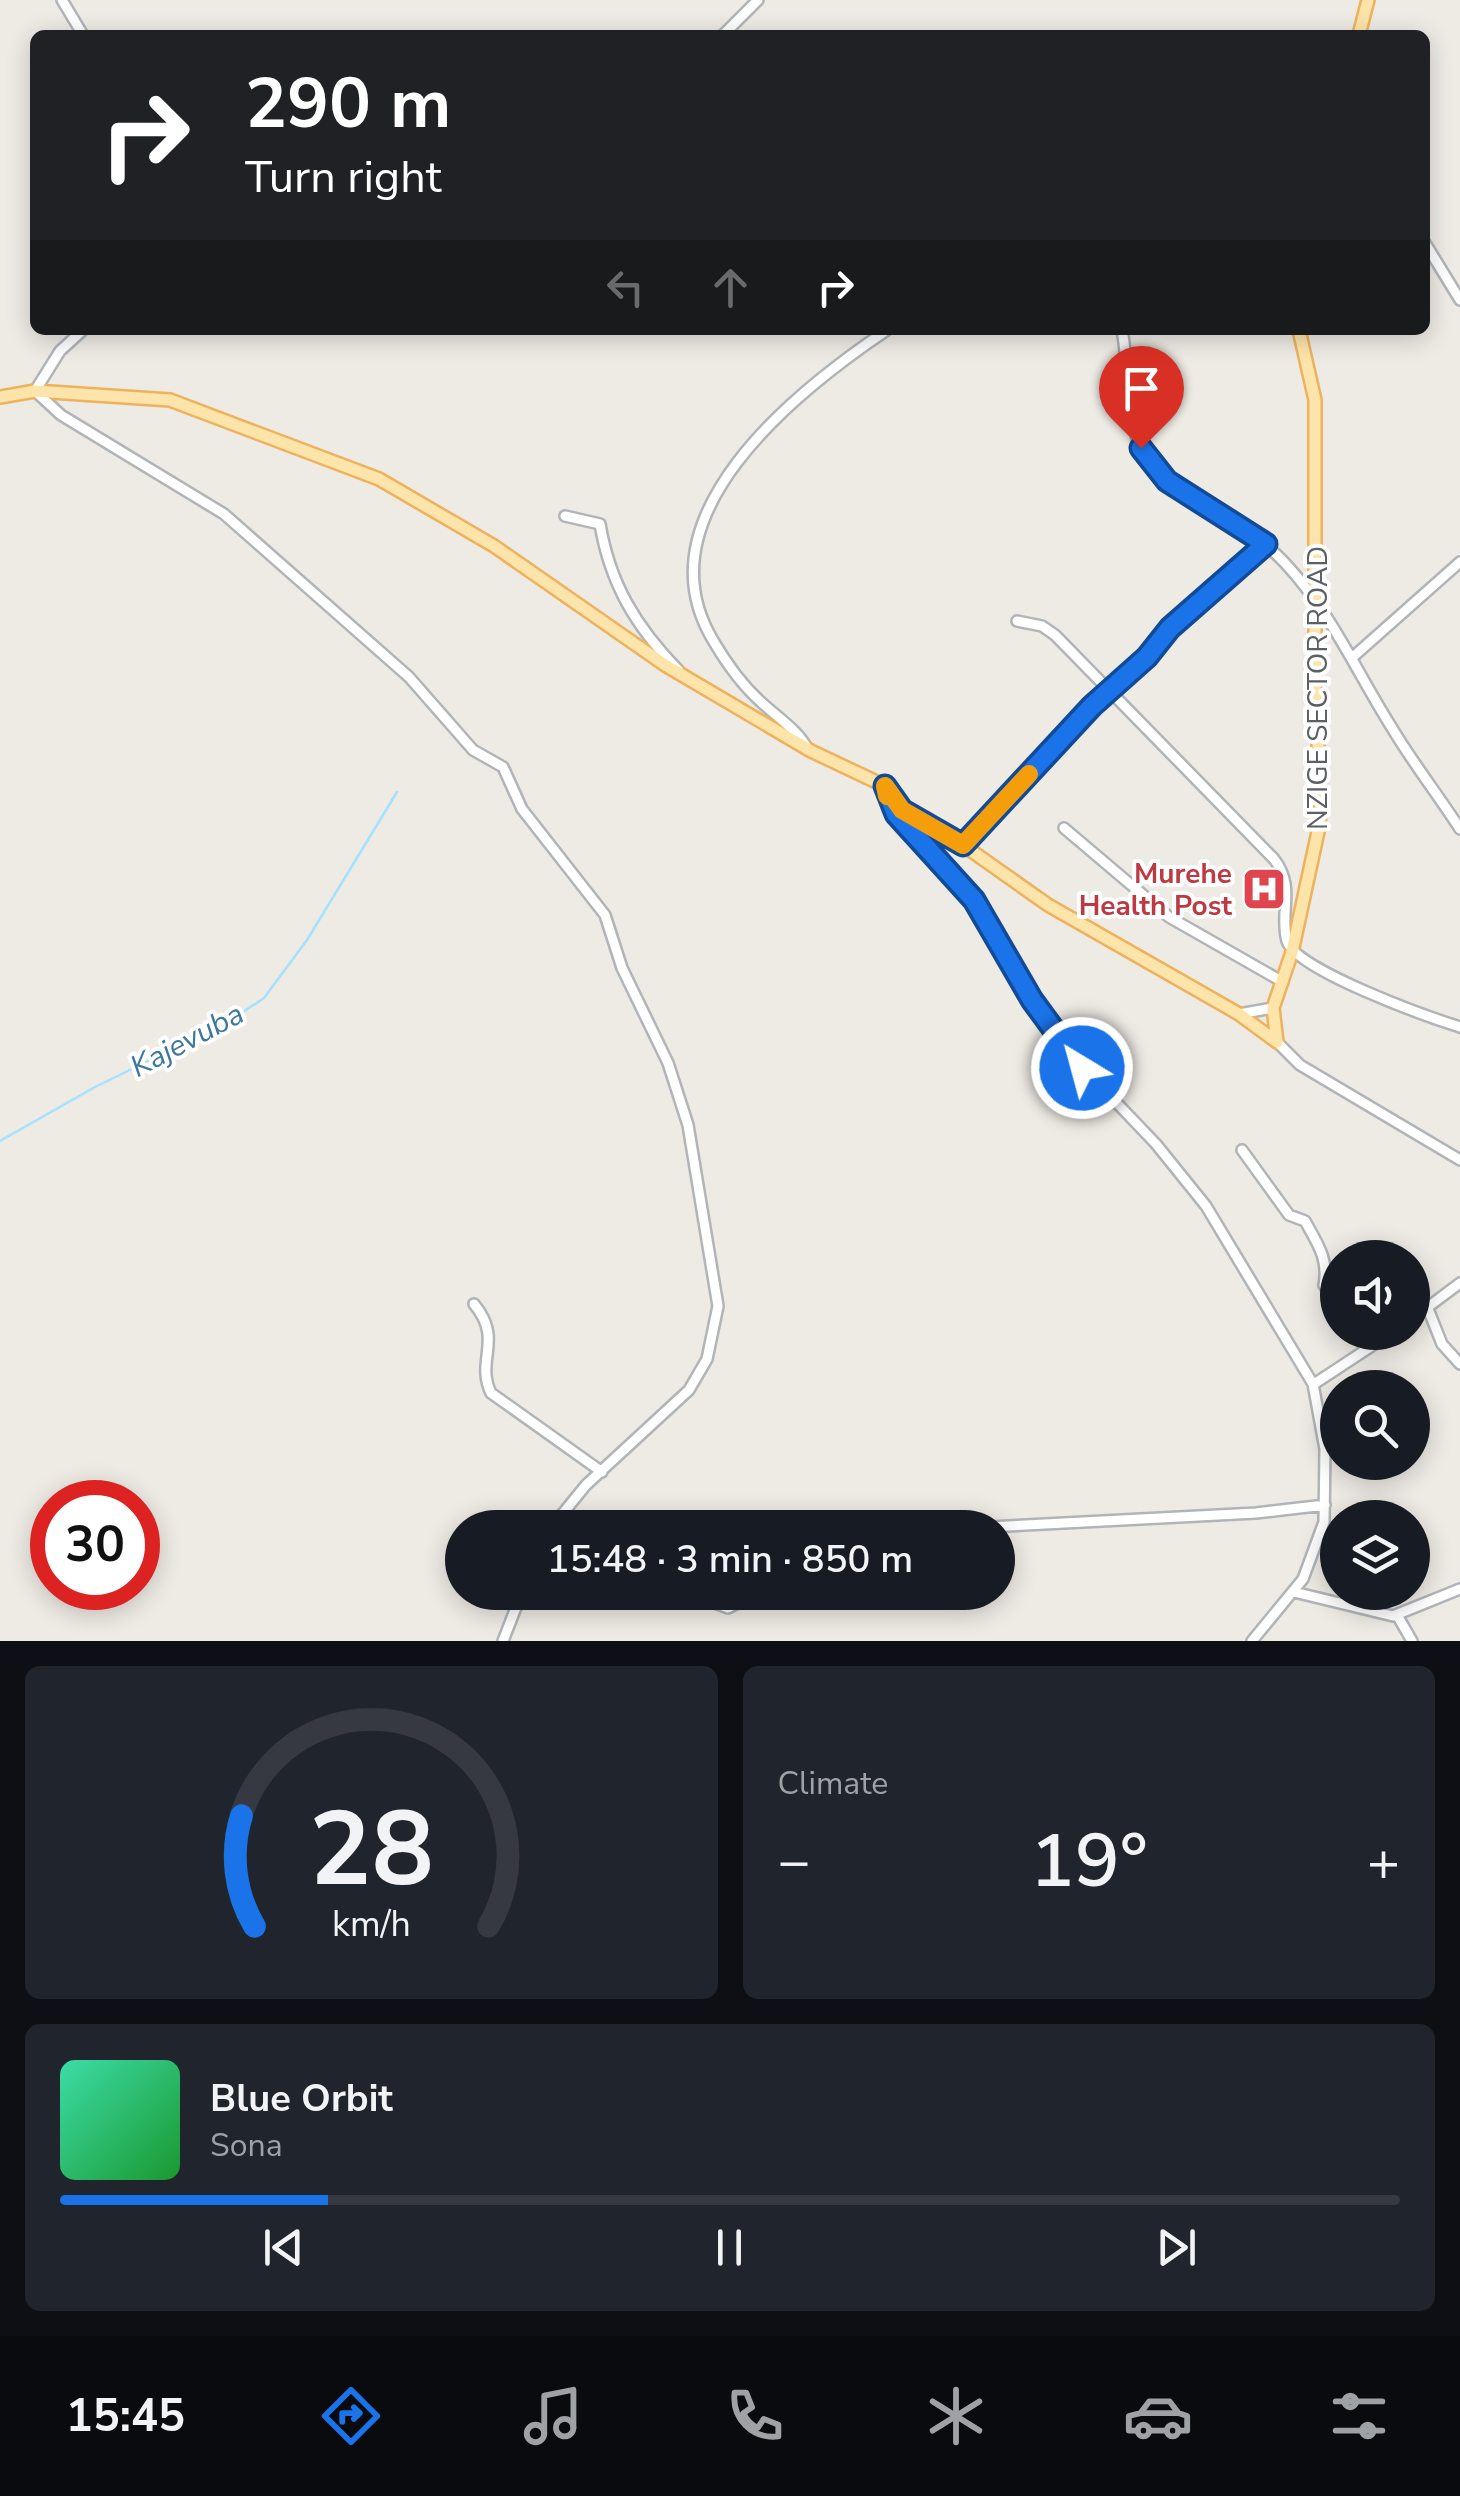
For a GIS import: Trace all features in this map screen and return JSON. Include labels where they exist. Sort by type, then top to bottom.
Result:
[{"type":"main road","points":[[1360,30],[1368,0]]},
{"type":"main road","name":"NZIGE SECTOR ROAD","points":[[1277,1042],[1273,1008],[1292,952],[1320,812],[1315,694],[1315,400],[1300,335]]},
{"type":"main road","points":[[0,398],[35,391],[170,400],[339,461],[446,515],[684,676],[810,751],[885,786],[902,810],[963,845],[1048,905],[1239,1014],[1277,1042]]},
{"type":"street","points":[[62,0],[79,30]]},
{"type":"street","points":[[728,30],[758,0]]},
{"type":"street","points":[[1430,251],[1460,300]]},
{"type":"street","points":[[78,335],[60,351],[35,391],[61,415],[224,514],[409,676],[473,750],[503,767],[522,809],[605,915],[622,968],[668,1063],[688,1125],[718,1306],[710,1350],[696,1380],[567,1510]]},
{"type":"street","points":[[810,751],[744,684],[716,645],[693,600],[693,565],[711,503],[736,460],[834,368],[880,335]]},
{"type":"street","points":[[1123,335],[1135,430],[1145,456],[1176,488],[1266,544],[1354,656],[1390,725],[1460,829]]},
{"type":"street","points":[[565,516],[600,524],[615,586],[646,634],[684,676]]},
{"type":"street","points":[[963,845],[1110,688],[1266,544]]},
{"type":"street","points":[[1354,656],[1460,562]]},
{"type":"street","points":[[1017,621],[1047,628],[1279,864],[1288,888],[1286,930],[1292,952],[1396,1006],[1460,1027]]},
{"type":"street","points":[[885,786],[896,814],[974,900],[1032,1000],[1071,1054],[1156,1144],[1206,1206],[1313,1384],[1325,1449],[1325,1500]]},
{"type":"street","points":[[1064,828],[1169,916],[1283,982]]},
{"type":"street","points":[[1239,1014],[1273,1008]]},
{"type":"street","points":[[1277,1042],[1325,1080],[1460,1160]]},
{"type":"street","points":[[1242,1150],[1289,1216],[1305,1221],[1320,1247]]},
{"type":"street","points":[[1430,1307],[1460,1283]]},
{"type":"street","points":[[474,1304],[490,1328],[485,1373],[492,1393],[602,1472]]},
{"type":"street","points":[[1430,1314],[1442,1344],[1460,1364]]},
{"type":"street","points":[[1313,1384],[1365,1350]]},
{"type":"street","points":[[1015,1526],[1256,1514],[1320,1506]]},
{"type":"street","points":[[1252,1641],[1294,1592],[1317,1545],[1320,1530]]},
{"type":"street","points":[[1294,1592],[1397,1616],[1460,1589]]},
{"type":"street","points":[[503,1641],[515,1610]]},
{"type":"street","points":[[1397,1616],[1412,1641]]},
{"type":"waterway","name":"Kajevuba","points":[[0,1141],[95,1087],[228,1022],[264,998],[307,940],[397,792]]},
{"type":"slow traffic","points":[[887,796],[885,786],[902,810],[963,845],[1029,774]]},
{"type":"place","name":"Murehe Health Post","points":[[1264,889]]},
{"type":"route","points":[[1082,1068],[1032,1000],[974,900],[896,814],[885,786],[902,810],[963,845],[1092,706],[1147,657],[1170,628],[1266,544],[1167,481],[1141,448]]}]
